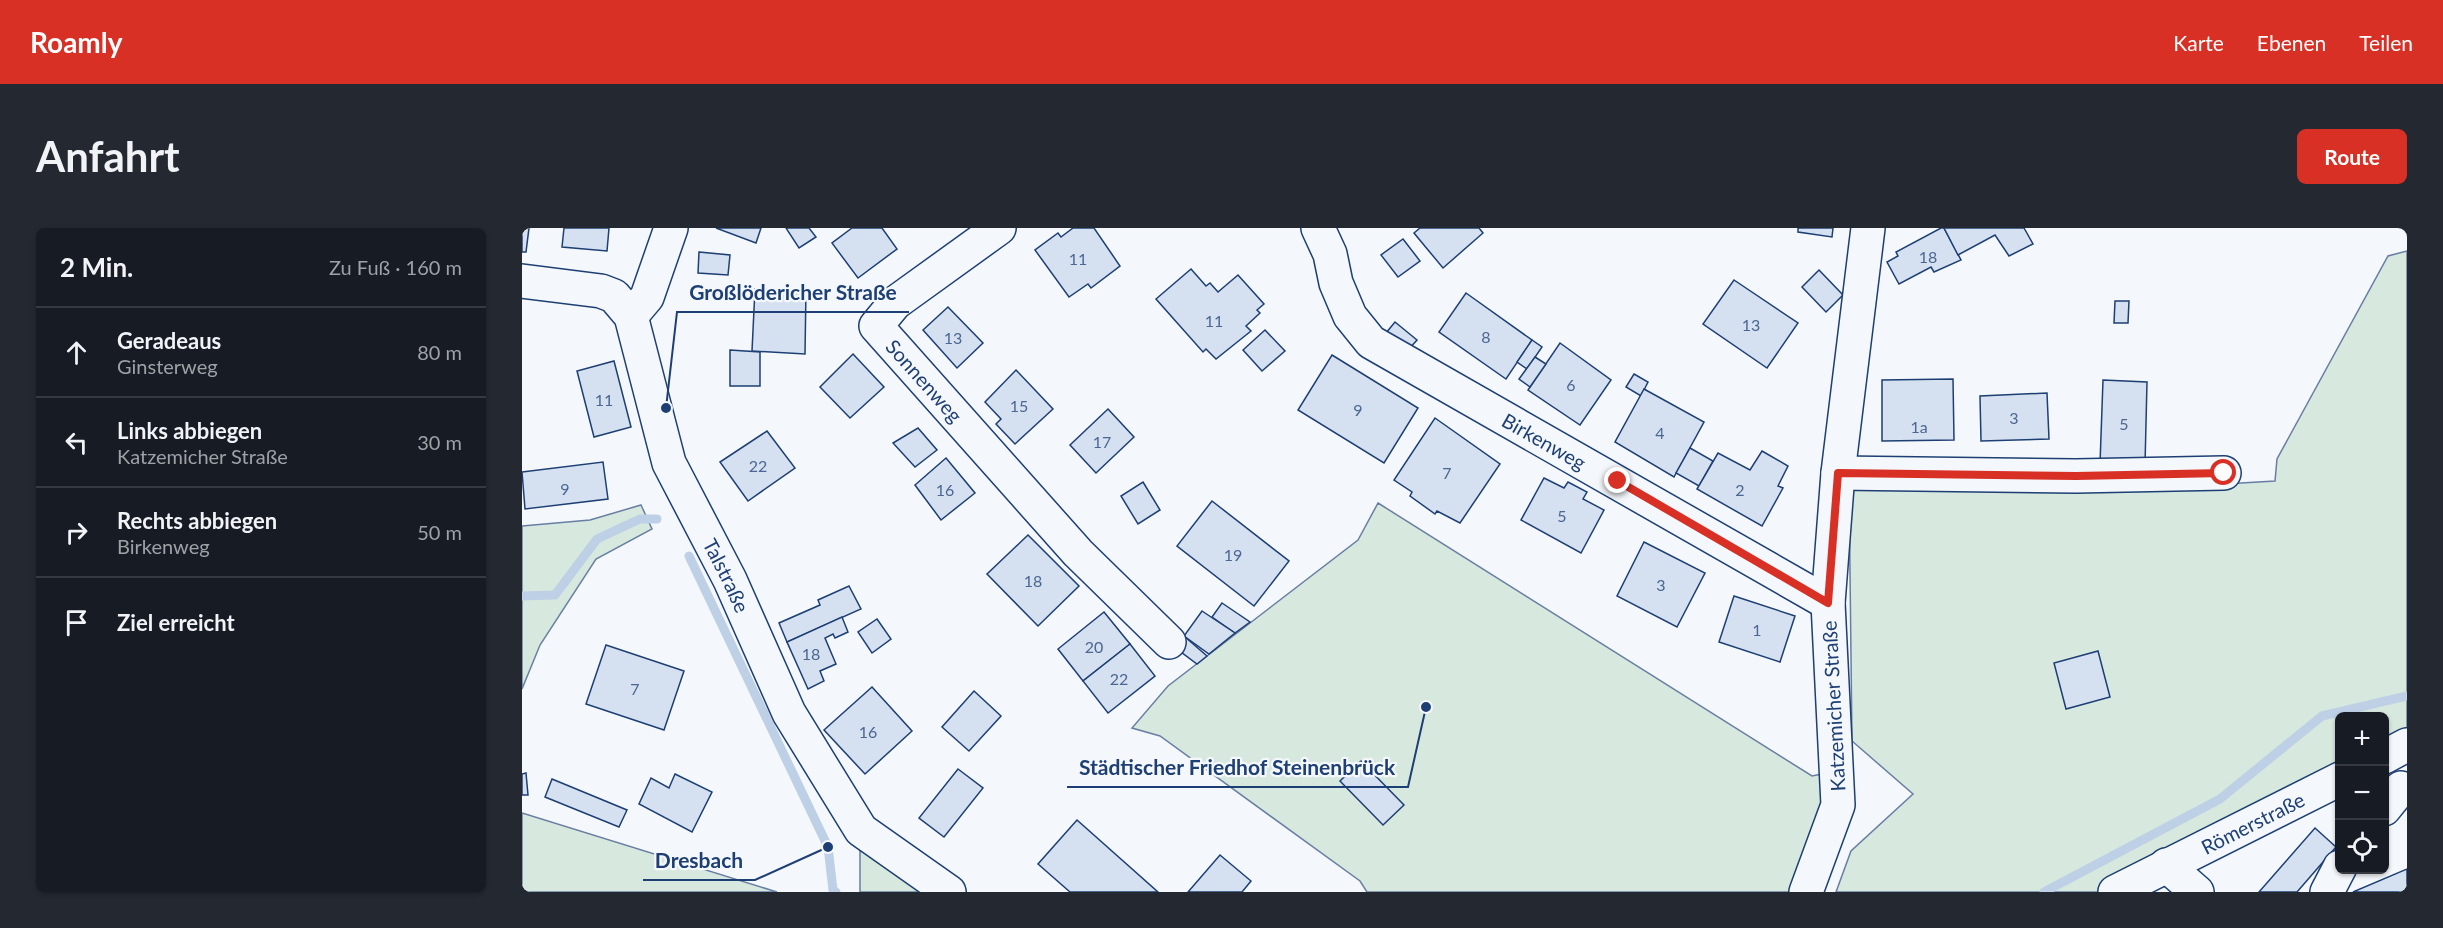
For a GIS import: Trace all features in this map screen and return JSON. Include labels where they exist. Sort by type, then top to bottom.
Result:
[{"type":"street","points":[[631,316],[647,297],[671,228]]},
{"type":"street","name":"Sonnenweg","points":[[999,228],[895,303],[876,326],[1078,553],[1169,642]]},
{"type":"street","name":"Birkenweg","points":[[1318,228],[1329,254],[1336,283],[1350,316],[1371,342],[1828,603]]},
{"type":"street","name":"Katzemicher Straße","points":[[1806,892],[1838,805],[1828,603],[1838,473],[1868,228]]},
{"type":"street","name":"Talstraße","points":[[522,281],[602,291],[614,296],[631,316],[669,463],[730,580],[789,713],[861,830],[949,892]]},
{"type":"street","points":[[1838,473],[2076,476],[2224,473]]},
{"type":"street","points":[[2389,755],[2407,745]]},
{"type":"street","name":"Römerstraße","points":[[2115,892],[2335,782]]},
{"type":"street","points":[[2282,808],[2335,800]]},
{"type":"street","points":[[2166,865],[2197,892]]},
{"type":"street","points":[[2326,892],[2336,874]]},
{"type":"shaded area","points":[[2407,251],[2407,745],[2389,755],[2389,712],[2335,712],[2335,781],[2115,892],[1836,892],[1851,851],[1913,794],[1852,741],[1849,485],[2088,492],[2275,481],[2277,459],[2388,256]]},
{"type":"shaded area","points":[[1378,503],[1812,776],[1822,774],[1823,818],[1796,892],[1367,892],[1360,881],[1160,736],[1132,728],[1168,686],[1358,540]]},
{"type":"shaded area","points":[[641,505],[652,529],[596,559],[540,645],[522,689],[522,526],[590,520]]},
{"type":"shaded area","points":[[522,813],[777,892],[522,892]]},
{"type":"shaded area","points":[[860,848],[922,892],[860,892]]},
{"type":"building","points":[[522,228],[529,228],[526,252],[522,252]]},
{"type":"building","points":[[564,228],[609,228],[607,251],[562,247]]},
{"type":"building","points":[[716,228],[761,228],[756,243]]},
{"type":"building","points":[[786,228],[809,228],[816,237],[799,248]]},
{"type":"building","points":[[852,228],[882,228],[897,249],[858,278],[832,243]]},
{"type":"building","points":[[1073,228],[1094,228],[1120,266],[1091,288],[1088,284],[1069,297],[1035,250],[1058,233],[1061,237]]},
{"type":"building","points":[[1420,228],[1479,228],[1483,233],[1443,268],[1414,233]]},
{"type":"building","points":[[1798,228],[1833,228],[1832,237],[1798,232]]},
{"type":"building","points":[[1944,228],[1961,260],[1934,272],[1931,267],[1899,284],[1887,262],[1898,256],[1896,252]]},
{"type":"building","points":[[1944,228],[2024,228],[2033,244],[2009,256],[1995,235],[1958,255]]},
{"type":"building","points":[[1403,239],[1420,261],[1398,277],[1381,255]]},
{"type":"building","points":[[699,252],[730,255],[728,275],[698,273]]},
{"type":"building","points":[[1191,269],[1206,286],[1210,283],[1218,292],[1238,275],[1264,304],[1257,310],[1260,313],[1246,326],[1251,331],[1216,359],[1206,349],[1203,352],[1156,299]]},
{"type":"building","points":[[1819,270],[1843,295],[1826,312],[1802,287]]},
{"type":"building","points":[[1734,280],[1798,323],[1767,368],[1703,324]]},
{"type":"building","points":[[755,289],[806,290],[805,354],[752,351]]},
{"type":"building","points":[[1466,293],[1532,340],[1506,379],[1439,332]]},
{"type":"building","points":[[2115,301],[2129,301],[2128,323],[2114,323]]},
{"type":"building","points":[[948,307],[983,343],[957,368],[923,330]]},
{"type":"building","points":[[1395,322],[1417,340],[1408,350],[1386,333]]},
{"type":"building","points":[[1265,330],[1285,351],[1262,371],[1243,350]]},
{"type":"building","points":[[1532,340],[1542,347],[1527,369],[1517,362]]},
{"type":"building","points":[[1560,343],[1611,380],[1580,425],[1528,390]]},
{"type":"building","points":[[730,350],[760,352],[760,386],[730,386]]},
{"type":"building","points":[[853,354],[884,387],[850,418],[820,387]]},
{"type":"building","points":[[1332,355],[1418,408],[1384,463],[1298,410]]},
{"type":"building","points":[[1535,357],[1546,364],[1530,387],[1519,379]]},
{"type":"building","points":[[614,361],[631,427],[594,437],[577,371]]},
{"type":"building","points":[[1016,370],[1053,409],[1015,444],[996,424],[1001,419],[985,402]]},
{"type":"building","points":[[1634,374],[1648,382],[1641,396],[1626,387]]},
{"type":"building","points":[[1953,379],[1954,440],[1882,441],[1882,380]]},
{"type":"building","points":[[2103,380],[2147,382],[2145,465],[2100,464]]},
{"type":"building","points":[[1644,389],[1704,422],[1674,477],[1615,442]]},
{"type":"building","points":[[2047,393],[2049,439],[1981,441],[1980,396]]},
{"type":"building","points":[[1108,409],[1134,437],[1096,473],[1070,445]]},
{"type":"building","points":[[1435,418],[1500,464],[1460,523],[1437,511],[1435,514],[1410,496],[1412,492],[1394,480]]},
{"type":"building","points":[[918,428],[937,450],[915,467],[893,443]]},
{"type":"building","points":[[767,431],[795,468],[748,501],[720,462]]},
{"type":"building","points":[[1690,448],[1713,461],[1699,486],[1676,473]]},
{"type":"building","points":[[1762,451],[1788,466],[1778,486],[1783,488],[1762,526],[1697,489],[1718,453],[1750,470]]},
{"type":"building","points":[[946,458],[975,493],[941,520],[915,485]]},
{"type":"building","points":[[603,462],[608,499],[525,509],[522,472]]},
{"type":"building","points":[[1544,478],[1564,488],[1568,482],[1587,492],[1583,499],[1604,510],[1581,553],[1521,520]]},
{"type":"building","points":[[1143,482],[1160,510],[1138,524],[1121,496]]},
{"type":"building","points":[[1212,501],[1289,561],[1254,606],[1177,546]]},
{"type":"building","points":[[1028,535],[1079,586],[1038,626],[987,574]]},
{"type":"building","points":[[1644,542],[1705,573],[1677,627],[1617,596]]},
{"type":"building","points":[[849,586],[861,609],[787,642],[779,623],[820,605],[818,600]]},
{"type":"building","points":[[1734,596],[1795,616],[1780,662],[1719,642]]},
{"type":"building","points":[[1222,603],[1250,622],[1235,633],[1212,617]]},
{"type":"building","points":[[1202,611],[1235,633],[1209,654],[1184,636]]},
{"type":"building","points":[[1104,612],[1130,644],[1083,681],[1058,649]]},
{"type":"building","points":[[842,617],[848,632],[835,638],[833,634],[825,638],[836,664],[820,671],[824,681],[808,689],[787,642]]},
{"type":"building","points":[[877,619],[891,639],[872,653],[858,632]]},
{"type":"building","points":[[1185,637],[1207,656],[1197,664],[1177,649]]},
{"type":"building","points":[[1130,644],[1155,676],[1108,713],[1083,681]]},
{"type":"building","points":[[606,645],[684,671],[664,730],[586,704]]},
{"type":"building","points":[[2098,651],[2110,697],[2066,709],[2054,663]]},
{"type":"building","points":[[872,687],[912,731],[865,774],[824,730]]},
{"type":"building","points":[[974,691],[1001,716],[969,751],[942,727]]},
{"type":"building","points":[[1361,761],[1404,805],[1383,825],[1340,781]]},
{"type":"building","points":[[958,769],[983,788],[944,837],[919,818]]},
{"type":"building","points":[[526,773],[528,795],[522,795],[522,774]]},
{"type":"building","points":[[675,774],[712,792],[692,832],[639,804],[651,778],[669,788]]},
{"type":"building","points":[[552,779],[627,810],[619,827],[545,797]]},
{"type":"building","points":[[1077,820],[1158,892],[1070,892],[1038,864]]},
{"type":"building","points":[[2315,828],[2335,846],[2297,892],[2259,892]]},
{"type":"building","points":[[1220,855],[1251,881],[1242,892],[1188,892]]},
{"type":"building","points":[[2407,869],[2407,892],[2353,892]]},
{"type":"waterway","points":[[522,596],[555,595],[597,539],[640,519],[657,519]]},
{"type":"waterway","points":[[689,556],[828,847],[833,890],[836,892]]},
{"type":"waterway","points":[[2044,892],[2220,799],[2322,716],[2407,696]]},
{"type":"place","name":"Großlödericher Straße","points":[[666,408]]},
{"type":"place","name":"Städtischer Friedhof Steinenbrück","points":[[1426,707]]},
{"type":"place","name":"Dresbach","points":[[828,847]]},
{"type":"route","points":[[1618,481],[1828,603],[1838,473],[2076,476],[2224,473]]}]
